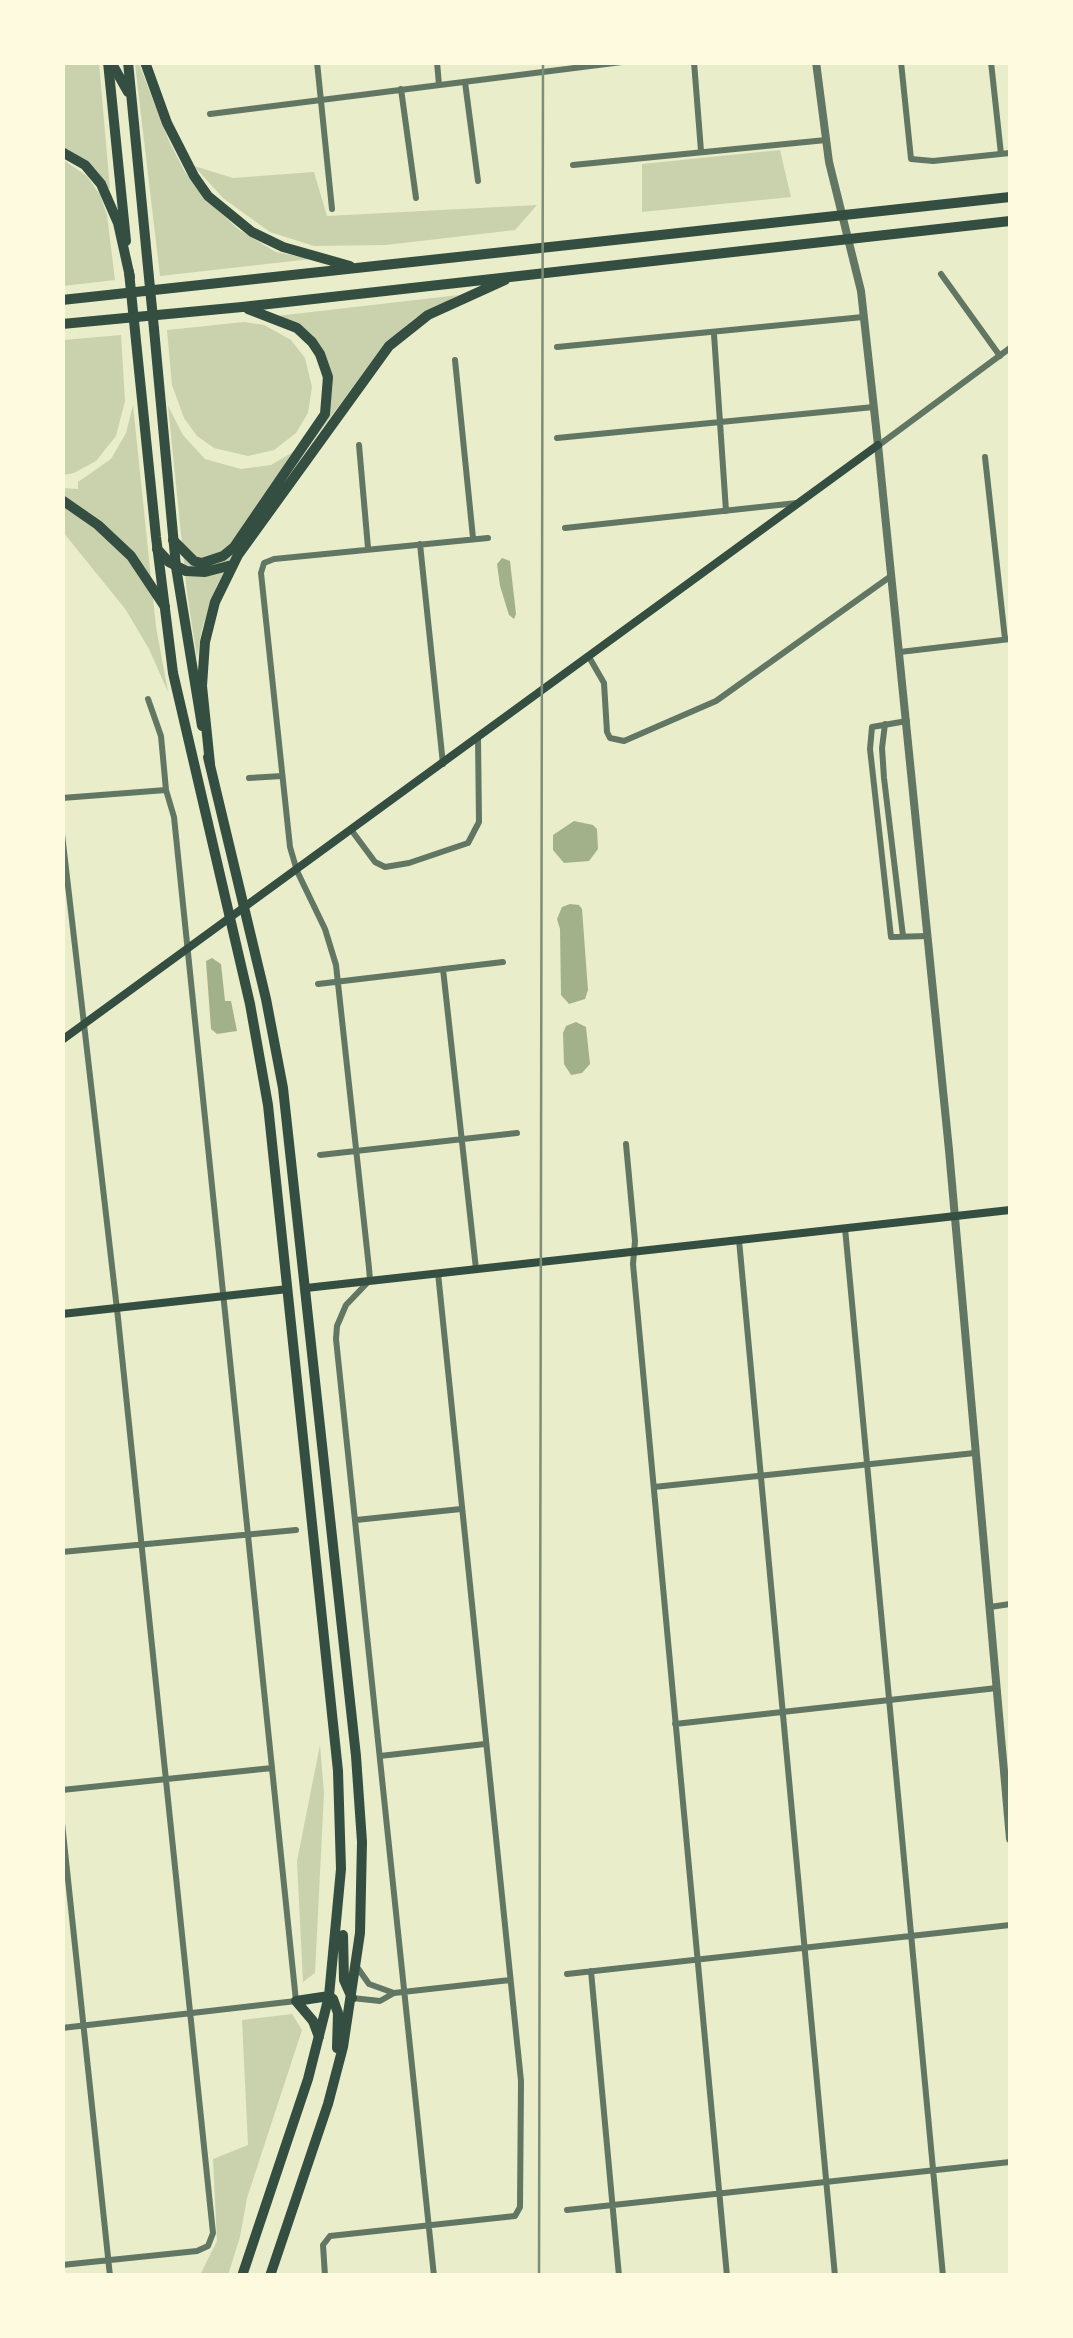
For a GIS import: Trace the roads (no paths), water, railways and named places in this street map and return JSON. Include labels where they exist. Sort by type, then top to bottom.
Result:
[{"type":"highway","points":[[110,62],[124,82],[132,107]]},
{"type":"highway","points":[[110,62],[164,607],[184,728],[263,1071],[338,1771],[344,1980],[352,1998]]},
{"type":"highway","points":[[128,62],[176,566],[210,764],[278,1055],[360,1803],[363,1874],[352,1998],[336,2074],[270,2276]]},
{"type":"highway","points":[[145,62],[167,123],[208,196],[252,232],[283,247],[361,268]]},
{"type":"highway","points":[[62,152],[85,166],[101,184],[118,223],[130,276]]},
{"type":"highway","points":[[64,299],[1010,197]]},
{"type":"highway","points":[[62,324],[1010,221]]},
{"type":"highway","points":[[210,764],[202,686],[205,642],[210,615],[232,565],[390,346],[428,315],[515,275]]},
{"type":"highway","points":[[174,540],[194,561],[202,563],[224,556],[325,414],[328,378],[312,342],[296,328],[242,307]]},
{"type":"highway","points":[[62,500],[98,525],[130,556],[164,607]]},
{"type":"highway","points":[[157,548],[176,566],[204,572],[232,565]]},
{"type":"highway","points":[[242,2276],[320,2037],[329,1996],[341,1869]]},
{"type":"highway","points":[[296,2000],[329,1996]]},
{"type":"highway","points":[[329,1996],[338,2013],[336,2074]]},
{"type":"highway","points":[[296,2000],[313,2020],[320,2037]]},
{"type":"main road","points":[[62,1040],[878,445]]},
{"type":"main road","points":[[306,1288],[1010,1210]]},
{"type":"main road","points":[[62,1314],[288,1290]]},
{"type":"street","points":[[317,62],[332,209]]},
{"type":"street","points":[[437,62],[439,85]]},
{"type":"street","points":[[210,114],[622,62]]},
{"type":"street","points":[[694,62],[700,151]]},
{"type":"street","points":[[816,62],[833,180],[856,265],[874,407],[1008,1775],[1010,1838]]},
{"type":"street","points":[[901,62],[911,159],[933,161],[1006,153],[992,62]]},
{"type":"street","points":[[465,82],[478,182]]},
{"type":"street","points":[[401,89],[416,198]]},
{"type":"street","points":[[573,165],[826,140]]},
{"type":"street","points":[[941,274],[1000,356]]},
{"type":"street","points":[[557,347],[864,317]]},
{"type":"street","points":[[714,334],[726,511]]},
{"type":"street","points":[[878,445],[1010,348]]},
{"type":"street","points":[[455,360],[473,538]]},
{"type":"street","points":[[557,438],[874,407]]},
{"type":"street","points":[[359,445],[368,548]]},
{"type":"street","points":[[900,652],[1008,639],[985,456]]},
{"type":"street","points":[[564,528],[798,503]]},
{"type":"street","points":[[434,2276],[336,1339],[346,1305],[370,1280],[357,1150],[338,982],[325,929],[297,871],[290,846],[261,579],[264,564],[274,559],[488,538]]},
{"type":"street","points":[[420,544],[443,764]]},
{"type":"street","points":[[588,657],[604,683],[606,732],[610,738],[624,742],[716,701],[892,576]]},
{"type":"street","points":[[62,2028],[296,2000],[174,817],[166,790],[160,736],[148,699]]},
{"type":"street","points":[[907,721],[872,727],[870,749],[891,937],[928,936]]},
{"type":"street","points":[[886,723],[883,763],[903,936]]},
{"type":"street","points":[[352,831],[375,862],[386,868],[468,842],[479,822],[478,739]]},
{"type":"street","points":[[249,778],[282,776]]},
{"type":"street","points":[[62,798],[166,790]]},
{"type":"street","points":[[62,834],[116,1308],[212,2233],[208,2246],[198,2251],[62,2265]]},
{"type":"street","points":[[318,984],[503,962]]},
{"type":"street","points":[[443,969],[476,1269]]},
{"type":"street","points":[[320,1154],[517,1133]]},
{"type":"street","points":[[626,1144],[633,1264],[728,2276]]},
{"type":"street","points":[[845,1228],[943,2276]]},
{"type":"street","points":[[738,1240],[835,2276]]},
{"type":"street","points":[[325,2276],[325,2240],[337,2234],[518,2213],[521,2081],[438,1272]]},
{"type":"street","points":[[288,1290],[306,1288]]},
{"type":"street","points":[[654,1487],[975,1453]]},
{"type":"street","points":[[356,1520],[461,1509]]},
{"type":"street","points":[[62,1552],[296,1530]]},
{"type":"street","points":[[990,1607],[1010,1604]]},
{"type":"street","points":[[676,1724],[997,1688]]},
{"type":"street","points":[[380,1756],[486,1744]]},
{"type":"street","points":[[62,1790],[272,1768]]},
{"type":"street","points":[[62,1823],[110,2276]]},
{"type":"street","points":[[567,1974],[1010,1925]]},
{"type":"street","points":[[356,1967],[369,1984],[394,1993]]},
{"type":"street","points":[[591,1971],[620,2276]]},
{"type":"street","points":[[352,1998],[380,2001],[404,1991],[510,1980]]},
{"type":"street","points":[[567,2210],[1010,2162]]},
{"type":"railway","points":[[539,2276],[543,62]]}]
